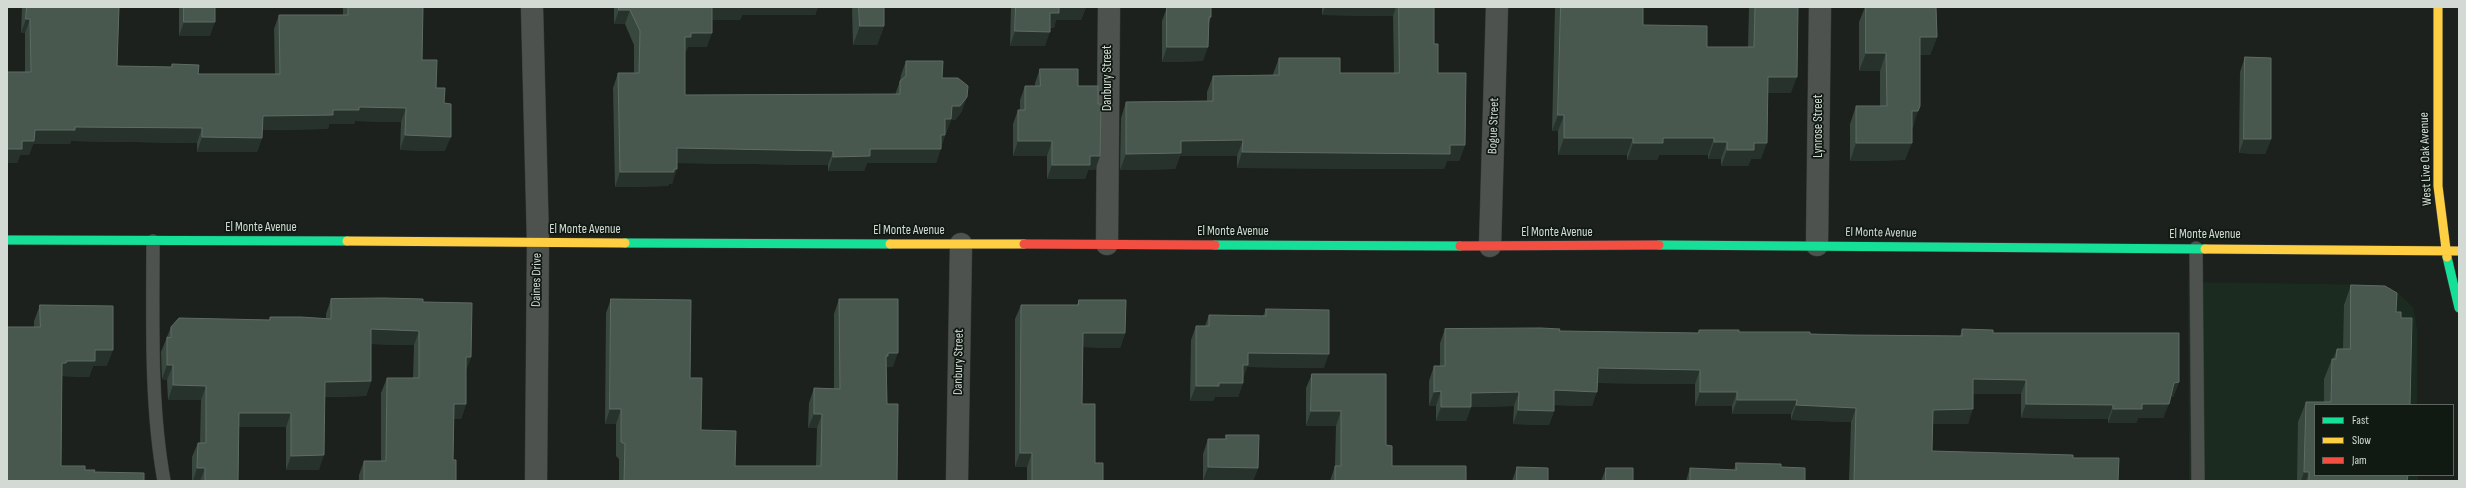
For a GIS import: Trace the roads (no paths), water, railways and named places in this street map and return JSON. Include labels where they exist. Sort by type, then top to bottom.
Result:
[{"type":"street","name":"Daines Drive","points":[[532,7],[538,243],[536,481]]},
{"type":"street","name":"Danbury Street","points":[[1107,244],[1109,7]]},
{"type":"street","name":"Bogue Street","points":[[1490,246],[1497,7]]},
{"type":"street","name":"Lynrose Street","points":[[1817,245],[1820,7]]},
{"type":"street","name":"West Live Oak Avenue","points":[[2438,7],[2438,186],[2445,249],[2459,308]]},
{"type":"street","name":"El Monte Avenue","points":[[7,240],[1490,246],[1817,245],[2445,249],[2459,251]]},
{"type":"street","name":"Danbury Street","points":[[957,481],[961,244]]},
{"type":"lane","points":[[153,241],[152,300],[158,448],[164,481]]},
{"type":"lane","points":[[2196,248],[2198,481]]}]
